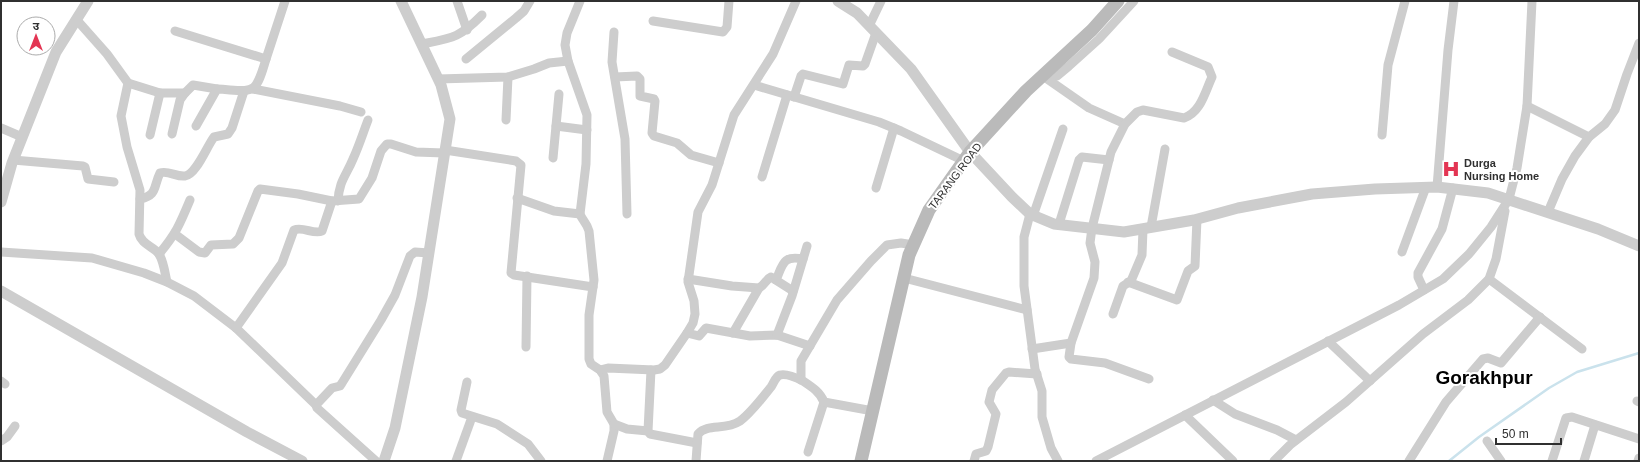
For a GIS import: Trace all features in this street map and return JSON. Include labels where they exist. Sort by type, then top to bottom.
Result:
[{"type":"main road","name":"TARANG ROAD","points":[[861,461],[909,255],[928,210],[967,157],[1026,91],[1092,30],[1118,1]]},
{"type":"street","points":[[1,202],[3,189],[13,160],[56,52],[88,1]]},
{"type":"street","points":[[140,199],[148,197],[154,192],[160,173],[166,172],[183,176],[192,173],[214,137],[228,134],[248,90],[260,81],[285,1]]},
{"type":"street","points":[[384,461],[395,428],[422,297],[450,118],[438,79],[401,1]]},
{"type":"street","points":[[457,1],[467,30]]},
{"type":"street","points":[[466,59],[524,11],[530,1]]},
{"type":"street","points":[[580,1],[567,33],[565,45],[568,61],[580,100],[586,110],[586,164],[580,214],[581,218],[590,230],[594,273],[589,315],[589,359],[594,367],[600,370],[604,376],[607,412],[614,424],[614,431],[607,461]]},
{"type":"street","points":[[653,21],[723,32],[727,27],[729,1]]},
{"type":"street","points":[[600,370],[608,368],[660,369],[665,365],[693,323],[696,314],[694,301],[688,287],[688,279],[696,218],[712,185],[734,116],[773,54],[796,1]]},
{"type":"street","points":[[762,177],[791,96],[801,76],[803,74],[843,84],[850,65],[863,66],[865,64],[881,1]]},
{"type":"street","points":[[1047,72],[1057,76],[1099,39],[1134,1]]},
{"type":"street","points":[[1382,135],[1388,65],[1405,1]]},
{"type":"street","points":[[1402,252],[1431,187],[1454,1]]},
{"type":"street","points":[[1274,461],[1296,440],[1370,381],[1423,334],[1468,300],[1489,279],[1496,259],[1507,203],[1517,168],[1528,106],[1532,1]]},
{"type":"street","points":[[844,3],[857,14],[911,69],[967,157],[1032,215],[1059,224],[1124,232],[1198,219],[1238,208],[1312,194],[1375,189],[1431,187],[1453,188],[1488,193],[1507,203],[1548,212],[1639,246]]},
{"type":"street","points":[[422,44],[452,38],[467,30],[482,15]]},
{"type":"street","points":[[76,19],[107,54],[128,84],[160,93],[185,92]]},
{"type":"street","points":[[175,32],[266,59]]},
{"type":"street","points":[[614,32],[612,62],[625,139],[627,214]]},
{"type":"street","points":[[1548,212],[1562,179],[1589,137],[1606,124],[1615,110],[1639,43]]},
{"type":"street","points":[[1149,379],[1105,363],[1071,359],[1069,357],[1071,343],[1094,278],[1095,262],[1090,243],[1092,228],[1111,152],[1124,124],[1137,112],[1143,110],[1184,118],[1190,116],[1198,108],[1212,76],[1208,67],[1172,52]]},
{"type":"street","points":[[438,79],[508,77],[534,70],[549,63],[568,61]]},
{"type":"street","points":[[1047,72],[1089,108],[1124,124]]},
{"type":"street","points":[[615,77],[636,76],[640,79],[640,96],[654,99],[652,133],[654,136],[676,143],[691,155],[719,163]]},
{"type":"street","points":[[506,120],[508,77]]},
{"type":"street","points":[[128,84],[121,116],[132,166],[139,185],[140,238],[159,254],[167,282]]},
{"type":"street","points":[[172,134],[180,100],[185,92],[193,85],[217,89],[248,90],[340,106],[361,112]]},
{"type":"street","points":[[754,85],[894,128],[967,157]]},
{"type":"street","points":[[196,126],[217,89]]},
{"type":"street","points":[[150,135],[160,93]]},
{"type":"street","points":[[553,158],[559,94]]},
{"type":"street","points":[[1528,106],[1589,137]]},
{"type":"street","points":[[236,328],[282,263],[294,230],[298,228],[319,232],[322,230],[335,201],[340,184],[353,159],[368,120]]},
{"type":"street","points":[[556,126],[587,130]]},
{"type":"street","points":[[1,128],[22,137]]},
{"type":"street","points":[[876,188],[894,128]]},
{"type":"street","points":[[1058,461],[1051,448],[1042,416],[1042,391],[1032,349],[1024,286],[1024,237],[1063,129]]},
{"type":"street","points":[[175,234],[202,254],[205,253],[211,245],[233,244],[239,238],[258,191],[263,189],[335,201],[359,199],[372,178],[381,151],[387,144],[391,144],[416,152],[444,152],[519,162],[521,165],[511,269],[514,275],[593,287]]},
{"type":"street","points":[[1113,314],[1123,286],[1133,278],[1142,255],[1165,149]]},
{"type":"street","points":[[1059,224],[1079,160],[1082,157],[1109,160]]},
{"type":"street","points":[[13,160],[83,166],[85,167],[88,179],[114,182]]},
{"type":"street","points":[[1424,290],[1418,277],[1418,273],[1442,229],[1453,188]]},
{"type":"street","points":[[517,198],[554,211],[580,214]]},
{"type":"street","points":[[159,254],[175,234],[190,200]]},
{"type":"street","points":[[1096,461],[1328,341],[1443,279],[1469,254],[1491,228],[1507,203]]},
{"type":"street","points":[[1128,282],[1176,300],[1188,271],[1194,266],[1198,219]]},
{"type":"street","points":[[801,380],[801,361],[837,300],[887,245],[900,243],[914,244]]},
{"type":"street","points":[[778,335],[807,246]]},
{"type":"street","points":[[1,252],[92,258],[144,273],[167,282],[194,296],[236,328],[316,405],[317,408],[376,461]]},
{"type":"street","points":[[316,405],[332,388],[342,384],[395,295],[410,256],[416,252],[429,253]]},
{"type":"street","points":[[776,280],[783,264],[788,258],[793,257],[803,259]]},
{"type":"street","points":[[526,347],[527,276]]},
{"type":"street","points":[[733,333],[759,288],[768,278],[771,277],[793,291]]},
{"type":"street","points":[[904,278],[1027,310]]},
{"type":"street","points":[[688,279],[732,286],[759,288]]},
{"type":"street","points":[[1489,279],[1582,349]]},
{"type":"street","points":[[1,291],[247,432],[302,461]]},
{"type":"street","points":[[1409,461],[1446,402],[1483,359],[1488,358],[1501,363],[1540,317]]},
{"type":"street","points":[[687,333],[699,336],[706,328],[750,336],[778,335],[810,346]]},
{"type":"street","points":[[1328,341],[1370,381]]},
{"type":"street","points":[[1032,349],[1071,343]]},
{"type":"street","points":[[648,431],[651,370]]},
{"type":"street","points":[[974,461],[976,454],[986,452],[988,447],[996,414],[989,402],[992,390],[1006,373],[1037,374]]},
{"type":"street","points":[[696,461],[698,434],[706,428],[727,427],[740,421],[782,374],[801,380],[816,390],[821,395],[824,402],[808,452]]},
{"type":"street","points":[[467,382],[461,410],[462,413],[497,424],[532,448],[541,461]]},
{"type":"street","points":[[1213,400],[1235,414],[1277,430],[1296,440]]},
{"type":"street","points":[[824,402],[873,411]]},
{"type":"street","points":[[1185,415],[1233,461]]},
{"type":"street","points":[[456,461],[472,417]]},
{"type":"street","points":[[1552,461],[1566,418],[1572,417],[1639,439]]},
{"type":"street","points":[[614,424],[627,429],[648,431],[654,436],[697,443]]},
{"type":"street","points":[[1584,461],[1596,425]]},
{"type":"street","points":[[1,440],[7,437],[14,426]]},
{"type":"street","points":[[1487,441],[1501,461]]},
{"type":"waterway","points":[[1449,461],[1479,437],[1549,388],[1577,372],[1639,353]]},
{"type":"place","name":"Durga Nursing Home","points":[[1451,169]]},
{"type":"district","name":"Gorakhpur","points":[[1484,377]]}]
